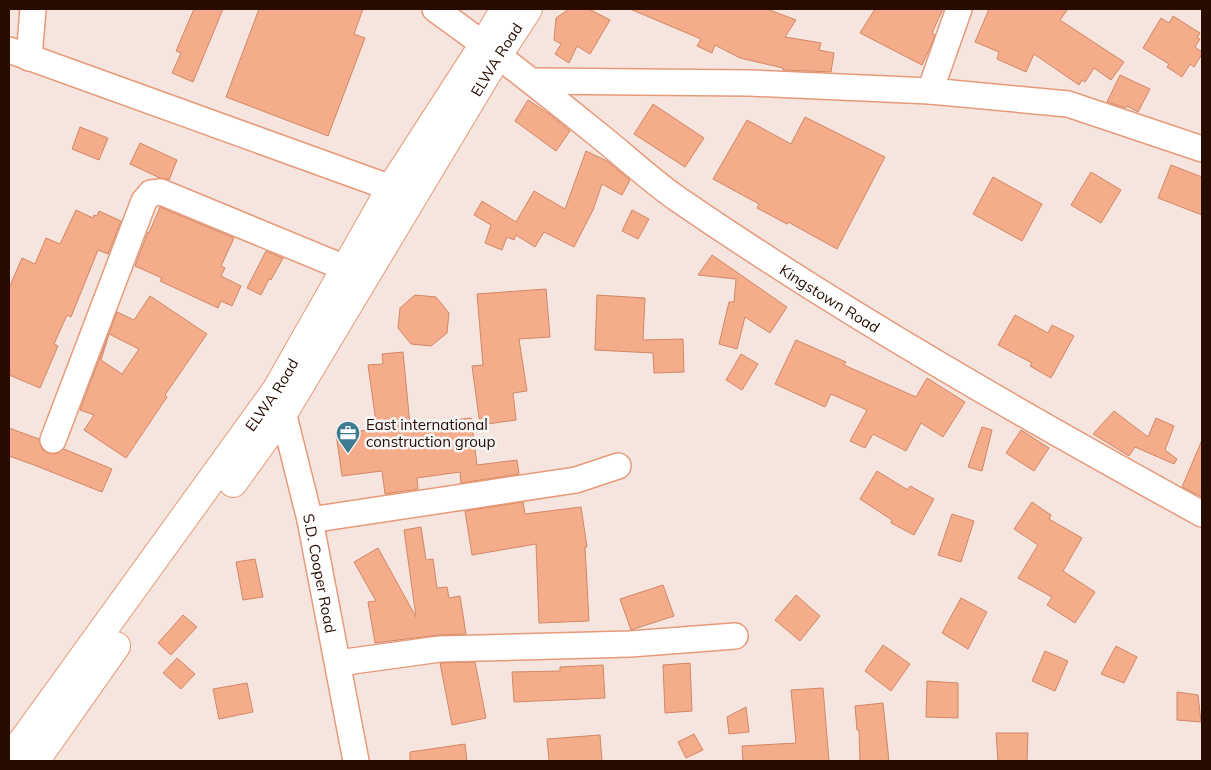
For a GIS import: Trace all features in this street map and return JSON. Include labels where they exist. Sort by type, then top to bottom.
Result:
[{"type":"main road","name":"ELWA Road","points":[[35,761],[110,654],[281,400],[491,49],[504,9]]},
{"type":"main road","name":"ELWA Road","points":[[9,760],[281,400],[345,268],[391,188],[491,49],[528,9]]},
{"type":"street","points":[[33,9],[19,54],[391,188]]},
{"type":"street","name":"Kingstown Road","points":[[435,9],[532,81],[677,198],[867,322],[1058,435],[1202,514]]},
{"type":"street","points":[[930,91],[959,9]]},
{"type":"street","points":[[532,81],[750,82],[930,91],[1068,104],[1202,149]]},
{"type":"street","points":[[53,440],[144,201],[151,193],[162,192],[345,268]]},
{"type":"street","name":"S.D. Cooper Road","points":[[281,400],[310,520],[356,761]]},
{"type":"street","points":[[310,520],[576,480],[618,466]]},
{"type":"street","points":[[338,664],[440,649],[630,644],[735,636]]},
{"type":"building","points":[[194,9],[223,9],[193,82],[172,73],[181,53],[176,51]]},
{"type":"building","points":[[259,9],[363,9],[354,34],[365,38],[328,136],[226,97]]},
{"type":"building","points":[[569,9],[589,9],[610,20],[590,54],[577,46],[569,63],[555,54],[561,44],[554,40],[556,18]]},
{"type":"building","points":[[630,9],[767,9],[796,20],[785,37],[821,43],[819,50],[834,53],[831,72],[783,70],[783,68],[740,58],[715,45],[712,53],[697,46],[701,39]]},
{"type":"building","points":[[875,9],[943,9],[932,33],[935,35],[922,65],[860,33]]},
{"type":"building","points":[[989,9],[1068,9],[1060,20],[1124,62],[1111,80],[1094,68],[1085,82],[1082,80],[1079,85],[1034,54],[1026,72],[997,59],[999,52],[975,42]]},
{"type":"building","points":[[1173,16],[1200,33],[1197,38],[1200,39],[1195,47],[1202,54],[1194,67],[1190,64],[1182,77],[1167,67],[1169,64],[1143,48],[1161,18],[1169,23]]},
{"type":"building","points":[[1120,75],[1150,89],[1138,112],[1127,106],[1126,108],[1107,102]]},
{"type":"building","points":[[528,100],[570,131],[556,151],[515,121]]},
{"type":"building","points":[[653,104],[704,138],[685,167],[634,134]]},
{"type":"building","points":[[805,117],[885,157],[837,249],[788,222],[787,224],[757,208],[759,204],[713,179],[747,120],[791,144]]},
{"type":"building","points":[[80,127],[108,138],[99,160],[72,149]]},
{"type":"building","points":[[140,143],[177,160],[169,180],[160,178],[130,164]]},
{"type":"building","points":[[586,151],[607,161],[630,180],[622,195],[602,184],[593,210],[574,247],[544,232],[535,247],[516,235],[514,240],[507,237],[502,250],[485,243],[491,225],[474,215],[482,201],[516,222],[534,191],[565,209]]},
{"type":"building","points":[[1171,165],[1202,177],[1202,215],[1158,198]]},
{"type":"building","points":[[1091,172],[1121,190],[1101,223],[1071,205]]},
{"type":"building","points":[[993,177],[1042,204],[1022,241],[973,214]]},
{"type":"building","points":[[160,207],[234,238],[221,266],[225,268],[221,276],[241,286],[232,306],[221,301],[218,308],[160,281],[162,278],[135,266]]},
{"type":"building","points":[[76,210],[93,218],[94,215],[97,216],[99,211],[121,221],[108,254],[98,250],[71,317],[67,315],[54,344],[58,346],[40,388],[9,375],[9,288],[22,258],[35,264],[46,238],[60,244]]},
{"type":"building","points":[[632,210],[649,219],[638,239],[622,231]]},
{"type":"building","points":[[266,251],[283,258],[261,295],[247,288]]},
{"type":"building","points":[[712,255],[787,307],[770,333],[745,317],[737,349],[719,344],[729,302],[734,302],[736,279],[698,275]]},
{"type":"building","points":[[546,289],[550,337],[519,339],[527,391],[513,393],[516,420],[480,425],[472,366],[483,365],[477,294]]},
{"type":"building","points":[[415,295],[436,297],[449,313],[447,333],[431,346],[411,344],[398,328],[400,308]]},
{"type":"building","points":[[597,295],[645,298],[643,340],[683,339],[684,372],[654,373],[653,353],[595,350]]},
{"type":"building","points":[[150,296],[207,334],[165,395],[167,397],[126,458],[84,430],[94,415],[80,410],[117,312],[134,320]],"holes":[[[109,334],[139,349],[122,374],[101,360]]]},
{"type":"building","points":[[1015,315],[1048,333],[1052,325],[1074,336],[1051,378],[1030,366],[1032,363],[998,345]]},
{"type":"building","points":[[796,340],[846,362],[844,365],[916,397],[927,378],[965,402],[943,437],[921,423],[906,451],[873,434],[865,448],[850,441],[867,410],[831,394],[825,407],[775,384]]},
{"type":"building","points":[[403,352],[410,425],[471,418],[477,465],[517,460],[519,474],[461,483],[460,472],[417,478],[418,489],[385,494],[382,471],[342,476],[336,434],[377,429],[368,365],[383,364],[382,354]]},
{"type":"building","points":[[741,354],[758,364],[742,390],[726,380]]},
{"type":"building","points":[[1114,411],[1148,437],[1156,418],[1174,426],[1165,450],[1177,459],[1174,464],[1135,447],[1129,456],[1093,434]]},
{"type":"building","points":[[982,427],[992,430],[982,471],[968,467]]},
{"type":"building","points":[[9,428],[39,439],[42,449],[47,453],[56,454],[64,449],[112,469],[102,492],[9,456]]},
{"type":"building","points":[[1021,430],[1049,448],[1034,471],[1006,453]]},
{"type":"building","points":[[1202,440],[1202,497],[1182,487]]},
{"type":"building","points":[[877,471],[908,490],[910,486],[934,499],[914,535],[891,523],[892,520],[860,499]]},
{"type":"building","points":[[523,502],[525,514],[581,507],[587,547],[585,547],[589,621],[539,623],[536,544],[472,555],[465,511]]},
{"type":"building","points":[[1032,502],[1051,515],[1049,519],[1082,538],[1063,571],[1095,592],[1075,623],[1047,605],[1052,597],[1018,578],[1038,545],[1014,529]]},
{"type":"building","points":[[952,514],[974,521],[961,562],[938,555]]},
{"type":"building","points":[[421,527],[426,560],[433,559],[437,588],[447,587],[449,598],[460,596],[466,634],[438,635],[375,643],[368,602],[376,601],[354,562],[378,548],[416,617],[404,530]]},
{"type":"building","points":[[255,559],[263,597],[243,600],[236,562]]},
{"type":"building","points":[[663,585],[674,616],[631,630],[620,599]]},
{"type":"building","points":[[796,595],[820,616],[800,641],[775,620]]},
{"type":"building","points":[[961,598],[987,612],[968,649],[942,633]]},
{"type":"building","points":[[183,615],[197,627],[171,655],[158,643]]},
{"type":"building","points":[[883,645],[910,664],[891,691],[865,671]]},
{"type":"building","points":[[1116,646],[1137,657],[1124,683],[1101,674]]},
{"type":"building","points":[[1045,651],[1068,661],[1055,691],[1032,681]]},
{"type":"building","points":[[177,658],[195,674],[181,689],[163,673]]},
{"type":"building","points":[[475,662],[486,718],[452,725],[440,663]]},
{"type":"building","points":[[690,663],[692,711],[665,713],[663,665]]},
{"type":"building","points":[[603,665],[605,698],[514,702],[512,672],[560,671],[560,667]]},
{"type":"building","points":[[927,681],[958,683],[958,718],[926,717]]},
{"type":"building","points":[[247,683],[253,712],[219,719],[213,689]]},
{"type":"building","points":[[823,688],[829,761],[743,761],[742,746],[796,743],[791,690]]},
{"type":"building","points":[[1177,692],[1198,695],[1201,722],[1177,720]]},
{"type":"building","points":[[883,703],[889,761],[860,761],[859,730],[857,730],[855,706]]},
{"type":"building","points":[[746,707],[749,732],[729,734],[727,717]]},
{"type":"building","points":[[996,733],[1028,733],[1027,761],[998,761]]},
{"type":"building","points":[[694,734],[703,750],[686,758],[678,742]]},
{"type":"building","points":[[600,735],[602,761],[549,761],[547,739]]},
{"type":"building","points":[[465,744],[467,761],[410,761],[410,752]]},
{"type":"place","name":"East international construction group","points":[[348,454]]}]
